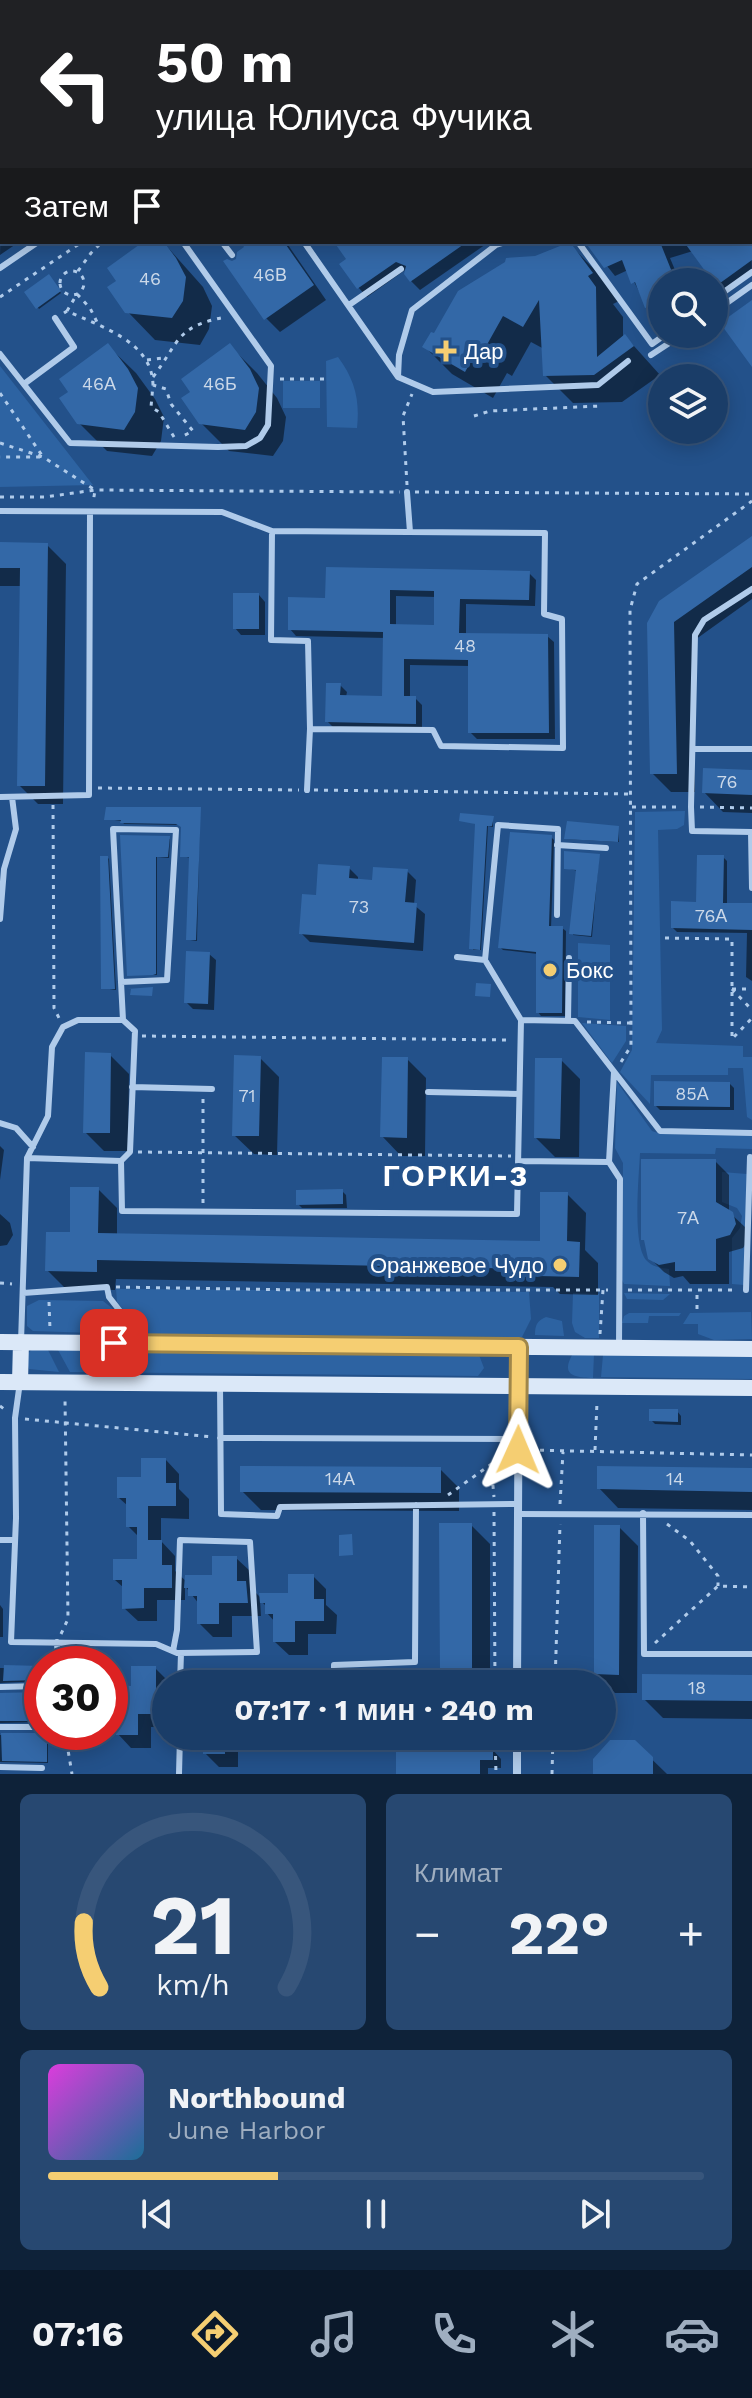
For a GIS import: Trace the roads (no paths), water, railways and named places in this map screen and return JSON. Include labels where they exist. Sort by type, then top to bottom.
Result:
[{"type":"main road","points":[[0,1342],[752,1349]]},
{"type":"main road","points":[[20,1382],[21,1342]]},
{"type":"main road","points":[[0,1382],[752,1388]]},
{"type":"street","points":[[517,1670],[519,1347]]},
{"type":"street","points":[[517,1750],[517,1774]]},
{"type":"lane","points":[[0,268],[35,244]]},
{"type":"lane","points":[[0,354],[70,443],[246,446],[260,438],[268,425],[271,366],[184,244]]},
{"type":"lane","points":[[224,244],[232,255]]},
{"type":"lane","points":[[305,244],[398,377],[433,392],[598,385],[628,361]]},
{"type":"lane","points":[[398,377],[399,355],[412,310],[499,244]]},
{"type":"lane","points":[[579,244],[648,338]]},
{"type":"lane","points":[[349,305],[401,269]]},
{"type":"lane","points":[[728,289],[752,272]]},
{"type":"lane","points":[[728,302],[752,285]]},
{"type":"lane","points":[[24,384],[74,347],[55,318]]},
{"type":"lane","points":[[651,355],[662,348]]},
{"type":"lane","points":[[407,492],[410,532]]},
{"type":"lane","points":[[0,511],[222,512],[272,531],[545,533],[544,614],[562,619],[563,748],[441,746],[433,730],[310,729]]},
{"type":"lane","points":[[0,797],[89,795],[90,513]]},
{"type":"lane","points":[[272,531],[271,640],[308,641],[310,729],[307,790]]},
{"type":"lane","points":[[752,589],[704,620],[695,635],[692,831],[751,832],[752,888]]},
{"type":"lane","points":[[695,749],[752,749]]},
{"type":"lane","points":[[0,919],[4,869],[16,829],[12,797]]},
{"type":"lane","points":[[21,1342],[27,1158],[48,1116],[52,1047],[63,1027],[78,1020],[123,1020],[135,1031],[130,1152],[121,1161],[122,1211],[517,1214],[521,1020],[485,960],[498,825],[558,829],[557,915]]},
{"type":"lane","points":[[121,982],[167,980],[176,830],[113,829],[121,982],[123,1020]]},
{"type":"lane","points":[[557,845],[606,848]]},
{"type":"lane","points":[[457,957],[485,960]]},
{"type":"lane","points":[[569,958],[571,1021],[660,1131],[752,1133]]},
{"type":"lane","points":[[521,1020],[571,1021]]},
{"type":"lane","points":[[614,1072],[609,1162],[620,1179],[619,1348]]},
{"type":"lane","points":[[132,1087],[212,1089]]},
{"type":"lane","points":[[428,1092],[519,1094]]},
{"type":"lane","points":[[0,1123],[16,1128],[33,1147]]},
{"type":"lane","points":[[746,1290],[750,1157]]},
{"type":"lane","points":[[27,1158],[121,1161]]},
{"type":"lane","points":[[518,1158],[609,1162]]},
{"type":"lane","points":[[23,1289],[107,1287],[109,1297],[145,1343]]},
{"type":"lane","points":[[11,1642],[15,1418],[20,1382]]},
{"type":"lane","points":[[220,1384],[221,1514],[277,1516],[280,1507],[435,1504],[494,1505],[560,1513],[752,1515]]},
{"type":"lane","points":[[220,1438],[518,1439]]},
{"type":"lane","points":[[334,1670],[334,1665],[415,1662],[416,1505]]},
{"type":"lane","points":[[647,1513],[644,1654],[752,1654]]},
{"type":"lane","points":[[0,1540],[15,1540]]},
{"type":"lane","points":[[0,1645],[11,1642],[156,1644],[173,1651],[181,1653],[257,1652],[250,1542],[180,1540],[177,1630],[173,1651]]},
{"type":"lane","points":[[57,1642],[57,1646]]},
{"type":"lane","points":[[180,1670],[181,1653]]},
{"type":"lane","points":[[0,1687],[24,1686]]},
{"type":"lane","points":[[0,1727],[24,1727]]},
{"type":"lane","points":[[179,1774],[180,1750]]},
{"type":"lane","points":[[0,1767],[42,1768]]},
{"type":"place","name":"Дар","points":[[446,351]]},
{"type":"place","name":"Бокс","points":[[550,970]]},
{"type":"place","name":"Оранжевое Чудо","points":[[560,1265]]},
{"type":"district","name":"ГОРКИ-3","points":[[456,1176]]}]
